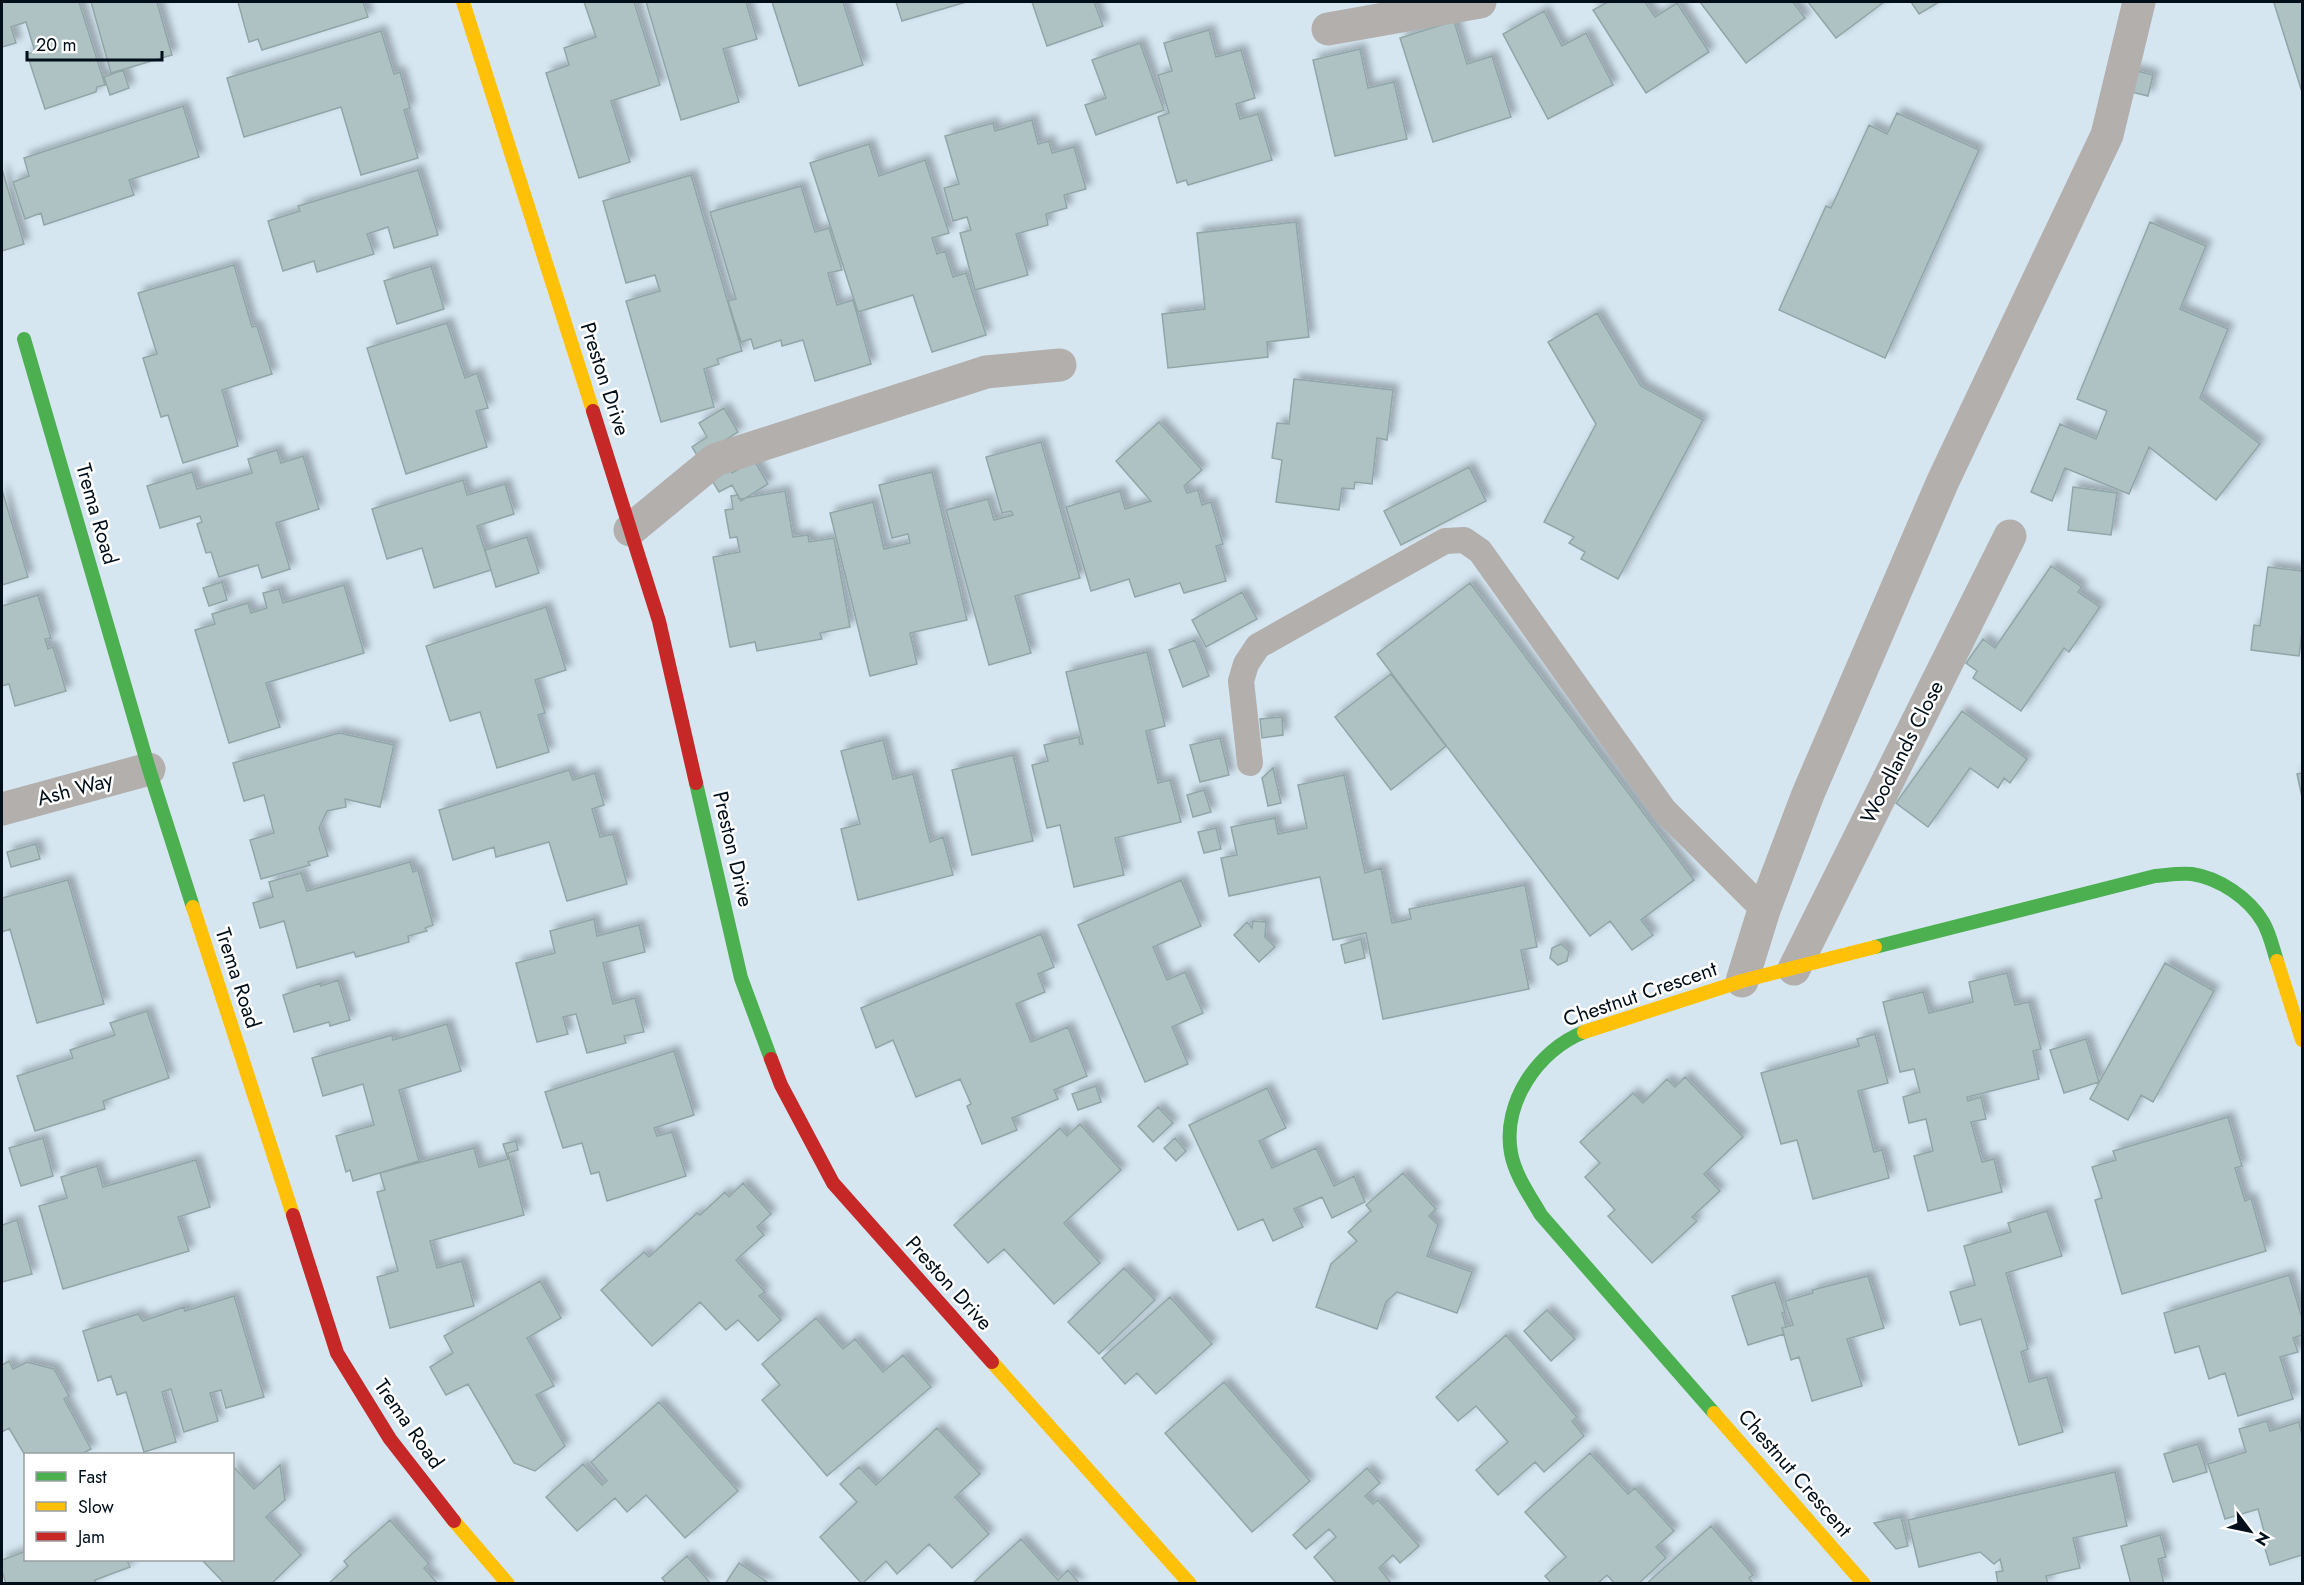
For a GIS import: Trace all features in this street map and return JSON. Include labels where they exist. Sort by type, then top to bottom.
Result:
[{"type":"street","name":"Preston Drive","points":[[463,2],[659,621],[741,978],[786,1095],[833,1183],[1190,1584]]},
{"type":"street","points":[[1328,29],[1480,2]]},
{"type":"street","points":[[1742,981],[1764,910],[1808,794],[1943,481],[2107,135],[2139,2]]},
{"type":"street","name":"Trema Road","points":[[24,339],[149,770],[337,1353],[390,1439],[471,1543],[508,1584]]},
{"type":"street","points":[[630,530],[715,460],[986,372],[1060,365]]},
{"type":"street","name":"Woodlands Close","points":[[1794,969],[2010,536]]},
{"type":"street","name":"Ash Way","points":[[2,809],[149,770]]},
{"type":"street","name":"Chestnut Crescent","points":[[1864,1584],[1541,1215],[1524,1187],[1511,1153],[1511,1123],[1522,1087],[1541,1060],[1568,1038],[1604,1024],[1742,981],[2155,876],[2191,874],[2214,880],[2232,890],[2263,922],[2302,1040]]},
{"type":"lane","points":[[1250,763],[1241,681],[1246,664],[1258,646],[1445,541],[1464,540],[1480,551],[1664,810],[1764,910]]},
{"type":"building","points":[[2,2],[79,2],[105,85],[97,87],[96,92],[45,109],[27,54],[35,52],[26,22],[11,27],[16,43],[2,47]]},
{"type":"building","points":[[91,2],[157,2],[172,55],[111,73]]},
{"type":"building","points":[[238,2],[363,2],[368,17],[262,50],[258,39],[249,42]]},
{"type":"building","points":[[584,2],[634,2],[660,85],[611,101],[630,162],[579,178],[546,73],[569,65],[564,48],[596,37]]},
{"type":"building","points":[[646,2],[746,2],[757,39],[723,49],[739,102],[681,120]]},
{"type":"building","points":[[772,2],[843,2],[863,65],[799,86]]},
{"type":"building","points":[[896,2],[966,2],[902,21]]},
{"type":"building","points":[[1032,2],[1094,2],[1103,26],[1047,46]]},
{"type":"building","points":[[1608,2],[1645,2],[1655,17],[1677,3],[1709,52],[1646,93],[1593,10]]},
{"type":"building","points":[[1700,2],[1793,2],[1805,18],[1746,63]]},
{"type":"building","points":[[1808,2],[1884,2],[1836,38]]},
{"type":"building","points":[[1911,2],[1939,2],[1919,14]]},
{"type":"building","points":[[2302,2],[2302,92],[2274,3]]},
{"type":"building","points":[[1544,11],[1562,46],[1586,33],[1613,85],[1548,119],[1503,34]]},
{"type":"building","points":[[1454,21],[1467,64],[1492,56],[1511,117],[1433,142],[1400,38]]},
{"type":"building","points":[[1209,30],[1216,57],[1241,50],[1255,98],[1236,104],[1240,119],[1258,114],[1272,160],[1188,185],[1186,180],[1177,183],[1158,117],[1169,113],[1158,75],[1172,71],[1164,43]]},
{"type":"building","points":[[381,31],[394,74],[400,72],[410,108],[404,110],[418,158],[361,175],[341,107],[244,137],[227,78]]},
{"type":"building","points":[[1140,43],[1164,110],[1096,135],[1085,105],[1106,98],[1092,60]]},
{"type":"building","points":[[1360,49],[1368,88],[1394,82],[1407,139],[1335,156],[1313,60]]},
{"type":"building","points":[[123,70],[129,88],[110,95],[104,77]]},
{"type":"building","points":[[2133,70],[2153,75],[2148,96],[2127,91]]},
{"type":"building","points":[[183,106],[199,157],[129,180],[134,195],[44,225],[41,213],[25,219],[13,182],[29,176],[24,158]]},
{"type":"building","points":[[1897,113],[1979,150],[1885,358],[1779,310],[1826,206],[1831,208],[1869,125],[1887,134]]},
{"type":"building","points":[[1032,120],[1038,144],[1049,141],[1052,153],[1074,147],[1086,189],[1064,195],[1067,208],[1046,214],[1048,225],[1016,234],[1028,275],[975,290],[960,233],[971,230],[967,217],[953,221],[944,188],[959,184],[945,136],[993,123],[995,131]]},
{"type":"building","points":[[869,144],[879,176],[925,160],[949,233],[932,238],[937,254],[945,251],[953,277],[966,273],[986,335],[932,352],[913,295],[858,312],[810,163]]},
{"type":"building","points":[[2,169],[24,244],[2,251]]},
{"type":"building","points":[[418,170],[438,235],[394,248],[388,227],[367,234],[374,254],[317,272],[314,261],[283,271],[268,221],[300,211],[298,206]]},
{"type":"building","points":[[691,175],[742,351],[717,359],[719,364],[704,369],[714,407],[661,422],[626,301],[660,291],[655,275],[626,283],[603,201]]},
{"type":"building","points":[[801,186],[815,232],[829,228],[842,270],[828,273],[837,305],[853,300],[871,364],[815,381],[803,340],[782,346],[781,340],[754,349],[751,339],[741,342],[728,301],[736,299],[710,212]]},
{"type":"building","points":[[1296,222],[1309,337],[1267,342],[1268,357],[1168,368],[1162,314],[1205,309],[1197,233]]},
{"type":"building","points":[[2150,222],[2206,246],[2180,309],[2228,329],[2200,398],[2260,444],[2216,500],[2149,447],[2129,494],[2065,468],[2052,501],[2031,492],[2060,424],[2096,439],[2107,411],[2077,399]]},
{"type":"building","points":[[234,265],[252,327],[257,326],[272,374],[222,390],[238,446],[183,463],[168,415],[161,417],[143,358],[157,354],[138,293]]},
{"type":"building","points":[[431,266],[444,309],[397,324],[384,281]]},
{"type":"building","points":[[1597,313],[1641,386],[1703,420],[1618,579],[1581,559],[1585,552],[1569,543],[1574,537],[1544,522],[1596,424],[1548,342]]},
{"type":"building","points":[[447,323],[465,378],[477,373],[488,408],[476,411],[487,447],[406,474],[367,348]]},
{"type":"building","points":[[1294,379],[1393,390],[1387,440],[1377,438],[1372,484],[1355,482],[1354,489],[1342,488],[1339,510],[1276,502],[1282,460],[1272,458],[1277,423],[1289,424]]},
{"type":"building","points":[[724,408],[738,432],[716,446],[732,473],[754,460],[768,484],[741,501],[732,485],[719,492],[692,447],[707,437],[699,423]]},
{"type":"building","points":[[1159,422],[1202,470],[1184,486],[1187,493],[1198,490],[1202,505],[1211,502],[1223,544],[1216,546],[1226,581],[1184,593],[1180,583],[1135,597],[1129,579],[1091,591],[1066,507],[1120,491],[1125,509],[1151,501],[1116,461]]},
{"type":"building","points":[[1041,442],[1080,578],[1015,596],[1031,653],[989,665],[946,510],[988,499],[994,520],[1013,515],[1011,511],[1002,513],[986,457]]},
{"type":"building","points":[[277,450],[281,463],[303,456],[319,509],[276,523],[290,569],[262,578],[258,565],[219,577],[211,552],[206,553],[197,524],[202,522],[200,516],[160,528],[147,486],[192,472],[197,489],[252,473],[248,459]]},
{"type":"building","points":[[1469,467],[1486,501],[1401,545],[1384,511]]},
{"type":"building","points":[[932,472],[967,620],[910,633],[917,664],[870,676],[830,513],[873,502],[884,549],[910,543],[908,534],[892,538],[879,485]]},
{"type":"building","points":[[463,480],[467,495],[505,484],[514,514],[477,526],[491,570],[434,588],[422,548],[387,559],[372,509]]},
{"type":"building","points":[[2073,487],[2117,493],[2111,535],[2068,530]]},
{"type":"building","points":[[2,490],[28,577],[2,585]]},
{"type":"building","points":[[785,491],[793,537],[808,535],[809,542],[834,538],[850,627],[820,633],[822,639],[757,651],[755,642],[730,647],[713,557],[740,552],[737,537],[730,538],[725,510],[733,509],[731,496],[738,495],[739,499]]},
{"type":"building","points":[[527,537],[539,573],[496,587],[485,550]]},
{"type":"building","points":[[2051,566],[2082,587],[2078,592],[2100,607],[2069,652],[2064,648],[2021,711],[1973,678],[1977,671],[1966,663],[1983,639],[1995,648]]},
{"type":"building","points":[[2268,567],[2302,571],[2302,632],[2299,656],[2251,650],[2254,625],[2260,626]]},
{"type":"building","points":[[222,582],[227,600],[209,606],[203,588]]},
{"type":"building","points":[[1470,583],[1694,880],[1641,920],[1653,935],[1632,950],[1610,921],[1590,936],[1377,654]]},
{"type":"building","points":[[344,585],[364,653],[266,683],[280,727],[229,743],[195,630],[215,624],[212,614],[248,603],[251,613],[267,608],[263,593],[279,589],[283,603]]},
{"type":"building","points":[[1242,592],[1257,619],[1206,647],[1192,620]]},
{"type":"building","points":[[38,595],[51,638],[45,639],[48,649],[53,647],[66,691],[15,706],[9,684],[2,686],[2,606]]},
{"type":"building","points":[[546,607],[566,670],[535,680],[545,713],[538,715],[549,752],[497,768],[480,712],[450,721],[426,646]]},
{"type":"building","points":[[1195,640],[1209,676],[1183,687],[1169,650]]},
{"type":"building","points":[[1147,652],[1165,726],[1146,731],[1158,783],[1170,780],[1181,822],[1115,838],[1124,875],[1074,887],[1060,825],[1047,828],[1032,765],[1048,761],[1044,745],[1079,737],[1080,744],[1083,744],[1066,672]]},
{"type":"building","points":[[1391,674],[1446,746],[1391,790],[1335,717]]},
{"type":"building","points":[[1962,711],[2027,759],[2010,783],[2004,778],[1998,788],[1970,768],[1928,827],[1896,803]]},
{"type":"building","points":[[1282,717],[1283,735],[1262,738],[1260,719]]},
{"type":"building","points":[[339,733],[394,745],[380,807],[345,799],[346,807],[327,811],[319,828],[328,856],[308,862],[310,865],[261,879],[250,840],[274,833],[264,795],[244,801],[233,763]]},
{"type":"building","points":[[1220,738],[1229,775],[1200,782],[1190,745]]},
{"type":"building","points":[[883,740],[893,779],[913,774],[930,842],[943,837],[953,875],[858,900],[841,829],[860,824],[841,751]]},
{"type":"building","points":[[1013,755],[1033,841],[972,855],[952,770]]},
{"type":"building","points":[[1273,768],[1281,803],[1268,806],[1262,778]]},
{"type":"building","points":[[569,770],[573,780],[595,773],[604,805],[592,809],[600,837],[613,834],[627,884],[567,901],[549,842],[496,857],[494,847],[453,860],[439,810]]},
{"type":"building","points":[[2302,773],[2302,797],[2297,774]]},
{"type":"building","points":[[1344,775],[1365,873],[1381,868],[1392,923],[1411,919],[1409,909],[1525,885],[1537,947],[1521,950],[1529,989],[1383,1019],[1366,933],[1333,940],[1320,877],[1229,896],[1221,858],[1237,855],[1231,827],[1275,818],[1278,834],[1307,828],[1298,785]]},
{"type":"building","points":[[1204,790],[1211,812],[1193,817],[1187,795]]},
{"type":"building","points":[[1216,828],[1221,849],[1204,853],[1198,832]]},
{"type":"building","points":[[36,844],[40,859],[11,867],[7,852]]},
{"type":"building","points":[[410,862],[413,872],[418,870],[433,925],[425,928],[427,931],[408,936],[409,942],[356,957],[354,952],[297,968],[284,921],[260,928],[253,903],[273,897],[269,882],[301,873],[307,891]]},
{"type":"building","points":[[68,880],[104,1004],[37,1023],[10,929],[2,932],[2,898]]},
{"type":"building","points":[[1181,880],[1201,926],[1153,947],[1167,980],[1185,972],[1203,1013],[1172,1027],[1188,1064],[1145,1082],[1078,925]]},
{"type":"building","points":[[594,919],[597,936],[639,925],[645,952],[603,963],[613,1004],[635,998],[644,1032],[624,1036],[626,1043],[587,1053],[576,1014],[563,1017],[568,1034],[537,1042],[516,963],[555,953],[550,931]]},
{"type":"building","points":[[1253,921],[1266,922],[1265,937],[1275,947],[1259,962],[1234,935],[1247,922],[1252,928]]},
{"type":"building","points":[[1041,934],[1054,967],[1038,974],[1045,992],[1016,1004],[1031,1042],[1068,1027],[1087,1076],[1054,1090],[1058,1099],[1012,1118],[1017,1130],[982,1144],[967,1106],[971,1104],[960,1079],[916,1097],[893,1040],[876,1048],[861,1008]]},
{"type":"building","points":[[1361,939],[1365,958],[1345,963],[1341,945]]},
{"type":"building","points":[[1561,944],[1569,951],[1567,961],[1558,965],[1550,958],[1552,948]]},
{"type":"building","points":[[2165,963],[2214,991],[2153,1102],[2141,1095],[2128,1120],[2090,1099]]},
{"type":"building","points":[[2007,973],[2015,1005],[2029,1002],[2041,1049],[2033,1051],[2039,1079],[1967,1097],[1968,1101],[1981,1097],[1986,1119],[1971,1122],[1982,1162],[1994,1159],[2002,1192],[1928,1211],[1914,1156],[1933,1151],[1926,1119],[1909,1123],[1903,1097],[1920,1092],[1914,1069],[1900,1072],[1883,1002],[1923,992],[1929,1013],[1973,1002],[1969,982]]},
{"type":"building","points":[[338,980],[350,1020],[330,1026],[329,1022],[294,1032],[283,995]]},
{"type":"building","points":[[147,1011],[169,1078],[103,1101],[105,1109],[35,1131],[17,1076],[73,1058],[70,1050],[115,1035],[110,1023]]},
{"type":"building","points":[[447,1024],[461,1071],[399,1090],[419,1161],[353,1181],[350,1170],[346,1172],[336,1136],[374,1125],[363,1084],[323,1096],[312,1058],[392,1035],[393,1040]]},
{"type":"building","points":[[1875,1034],[1888,1083],[1858,1091],[1874,1152],[1882,1150],[1889,1178],[1813,1199],[1797,1140],[1781,1144],[1761,1073],[1859,1046],[1857,1039]]},
{"type":"building","points":[[2086,1039],[2099,1082],[2064,1093],[2050,1050]]},
{"type":"building","points":[[674,1051],[694,1115],[654,1128],[657,1136],[672,1132],[686,1176],[607,1201],[599,1172],[591,1174],[582,1143],[563,1148],[545,1092]]},
{"type":"building","points":[[1685,1077],[1743,1137],[1704,1174],[1720,1191],[1692,1217],[1697,1221],[1652,1263],[1608,1216],[1615,1210],[1585,1177],[1600,1163],[1580,1142],[1633,1093],[1643,1103],[1667,1079],[1675,1087]]},
{"type":"building","points":[[1096,1086],[1101,1102],[1078,1110],[1072,1094]]},
{"type":"building","points":[[1267,1088],[1286,1128],[1259,1141],[1272,1168],[1316,1148],[1334,1186],[1354,1176],[1365,1202],[1332,1218],[1322,1197],[1294,1209],[1303,1227],[1273,1241],[1263,1219],[1238,1230],[1189,1125]]},
{"type":"building","points":[[1158,1107],[1173,1123],[1153,1142],[1138,1126]]},
{"type":"building","points":[[2228,1117],[2242,1166],[2235,1168],[2245,1201],[2251,1198],[2266,1251],[2122,1294],[2095,1200],[2102,1198],[2092,1167],[2116,1160],[2113,1151]]},
{"type":"building","points":[[1080,1124],[1121,1170],[1064,1223],[1100,1263],[1054,1304],[1004,1249],[988,1263],[954,1225],[1060,1128],[1067,1136]]},
{"type":"building","points":[[43,1138],[53,1176],[21,1186],[9,1148]]},
{"type":"building","points":[[1175,1138],[1186,1151],[1176,1161],[1164,1148]]},
{"type":"building","points":[[516,1141],[518,1150],[508,1153],[524,1215],[430,1241],[437,1268],[462,1261],[474,1306],[390,1328],[377,1277],[398,1271],[377,1192],[385,1190],[380,1173],[474,1148],[479,1167],[508,1159],[503,1144]]},
{"type":"building","points":[[196,1160],[210,1207],[178,1217],[189,1251],[63,1289],[39,1206],[67,1198],[61,1177],[97,1166],[103,1187]]},
{"type":"building","points":[[1403,1173],[1436,1209],[1429,1216],[1438,1225],[1427,1256],[1472,1272],[1457,1313],[1397,1292],[1386,1302],[1377,1329],[1316,1307],[1331,1264],[1357,1241],[1348,1232],[1371,1211],[1366,1205]]},
{"type":"building","points":[[743,1183],[771,1214],[757,1227],[764,1235],[736,1260],[765,1292],[759,1296],[781,1320],[758,1341],[738,1320],[726,1330],[700,1302],[652,1346],[601,1290],[644,1252],[649,1257],[697,1213],[700,1215],[725,1192],[729,1197]]},
{"type":"building","points":[[2047,1211],[2062,1256],[2006,1273],[2028,1349],[2021,1352],[2029,1382],[2047,1377],[2063,1432],[2019,1445],[1981,1319],[1960,1325],[1950,1292],[1975,1285],[1964,1246],[2011,1232],[2008,1223]]},
{"type":"building","points":[[17,1220],[32,1274],[2,1282],[2,1225]]},
{"type":"building","points":[[1124,1268],[1155,1300],[1099,1354],[1068,1322]]},
{"type":"building","points":[[2289,1275],[2302,1318],[2302,1335],[2293,1338],[2298,1352],[2280,1357],[2293,1399],[2238,1416],[2225,1373],[2209,1379],[2199,1346],[2175,1353],[2164,1313]]},
{"type":"building","points":[[1868,1276],[1884,1328],[1847,1339],[1862,1386],[1812,1401],[1799,1357],[1791,1360],[1782,1328],[1793,1325],[1785,1301],[1813,1293],[1812,1290]]},
{"type":"building","points":[[540,1281],[561,1318],[527,1338],[554,1386],[536,1395],[565,1446],[535,1471],[514,1463],[468,1384],[446,1395],[430,1367],[453,1353],[444,1336]]},
{"type":"building","points":[[1775,1282],[1785,1312],[1782,1313],[1786,1327],[1782,1328],[1784,1334],[1748,1345],[1732,1296]]},
{"type":"building","points":[[234,1296],[264,1397],[226,1408],[221,1390],[210,1393],[218,1421],[184,1432],[171,1389],[162,1392],[176,1442],[144,1452],[126,1392],[117,1395],[111,1376],[98,1381],[83,1331],[138,1314],[143,1321],[184,1307],[185,1311]]},
{"type":"building","points":[[1170,1297],[1212,1344],[1156,1394],[1137,1373],[1125,1384],[1102,1358]]},
{"type":"building","points":[[1547,1310],[1575,1339],[1551,1361],[1524,1331]]},
{"type":"building","points":[[816,1318],[843,1349],[855,1339],[883,1372],[903,1355],[931,1387],[827,1476],[762,1400],[780,1385],[762,1364]]},
{"type":"building","points":[[1506,1335],[1577,1417],[1572,1421],[1584,1436],[1544,1472],[1535,1462],[1498,1495],[1476,1470],[1508,1442],[1476,1406],[1458,1421],[1436,1397]]},
{"type":"building","points":[[9,1361],[13,1369],[27,1362],[54,1369],[69,1396],[64,1399],[91,1449],[84,1453],[24,1454],[9,1428],[2,1432],[2,1365]]},
{"type":"building","points":[[1224,1382],[1310,1481],[1252,1532],[1165,1433]]},
{"type":"building","points":[[659,1402],[738,1491],[685,1538],[646,1495],[627,1512],[615,1498],[577,1531],[546,1497],[583,1464],[602,1485],[607,1481],[591,1462]]},
{"type":"building","points":[[2267,1421],[2270,1431],[2299,1422],[2302,1435],[2302,1555],[2270,1565],[2260,1532],[2264,1531],[2258,1509],[2225,1519],[2208,1464],[2246,1452],[2239,1429]]},
{"type":"building","points":[[937,1428],[980,1474],[955,1497],[989,1534],[952,1568],[929,1544],[897,1574],[886,1561],[862,1584],[820,1537],[857,1502],[840,1484],[859,1467],[876,1485]]},
{"type":"building","points":[[2198,1444],[2207,1472],[2173,1482],[2164,1454]]},
{"type":"building","points":[[1590,1453],[1628,1494],[1635,1488],[1674,1531],[1656,1547],[1666,1558],[1638,1584],[1615,1584],[1607,1575],[1597,1584],[1552,1584],[1545,1576],[1566,1557],[1525,1512]]},
{"type":"building","points":[[280,1465],[285,1500],[266,1517],[301,1555],[271,1584],[225,1584],[203,1561],[234,1561],[234,1467],[254,1489]]},
{"type":"building","points":[[1367,1468],[1380,1483],[1365,1496],[1373,1504],[1378,1500],[1419,1546],[1400,1563],[1393,1555],[1379,1568],[1392,1584],[1337,1584],[1314,1557],[1336,1537],[1329,1529],[1306,1549],[1293,1535]]},
{"type":"building","points":[[2115,1472],[2127,1526],[2073,1538],[2080,1568],[2046,1576],[2048,1584],[1998,1584],[1996,1572],[2003,1571],[2000,1559],[1994,1564],[1980,1552],[1919,1567],[1908,1520]]},
{"type":"building","points":[[1901,1517],[1908,1546],[1896,1549],[1874,1523]]},
{"type":"building","points":[[390,1520],[429,1564],[424,1568],[438,1584],[328,1584],[348,1566],[344,1561]]},
{"type":"building","points":[[1711,1526],[1753,1575],[1749,1578],[1754,1584],[1646,1584]]},
{"type":"building","points":[[2160,1535],[2166,1557],[2158,1559],[2164,1584],[2131,1584],[2121,1546]]},
{"type":"building","points":[[1021,1539],[1058,1580],[1068,1570],[1080,1584],[972,1584]]},
{"type":"building","points":[[24,1552],[24,1561],[127,1561],[130,1567],[95,1580],[96,1584],[6,1584],[2,1571],[2,1560]]},
{"type":"building","points":[[687,1556],[711,1584],[667,1584],[662,1578]]},
{"type":"building","points":[[739,1563],[770,1584],[725,1584]]},
{"type":"traffic: fast","points":[[24,339],[149,769],[193,907]]},
{"type":"traffic: fast","points":[[696,783],[741,978],[771,1059]]},
{"type":"traffic: fast","points":[[1875,947],[2155,876],[2192,874],[2223,885],[2250,905],[2265,927],[2277,961]]},
{"type":"traffic: fast","points":[[1584,1032],[1567,1040],[1552,1051],[1527,1080],[1512,1116],[1510,1134],[1513,1161],[1523,1185],[1541,1215],[1714,1413]]},
{"type":"traffic: slow","points":[[463,2],[593,411]]},
{"type":"traffic: slow","points":[[193,907],[293,1215]]},
{"type":"traffic: slow","points":[[1584,1032],[1742,981],[1875,947]]},
{"type":"traffic: slow","points":[[2277,961],[2302,1040]]},
{"type":"traffic: slow","points":[[992,1362],[1190,1584]]},
{"type":"traffic: slow","points":[[1714,1413],[1864,1584]]},
{"type":"traffic: slow","points":[[454,1521],[508,1584]]},
{"type":"traffic: jam","points":[[593,411],[659,621],[696,783]]},
{"type":"traffic: jam","points":[[771,1059],[781,1085],[833,1183],[992,1362]]},
{"type":"traffic: jam","points":[[293,1215],[337,1353],[390,1439],[454,1521]]}]
